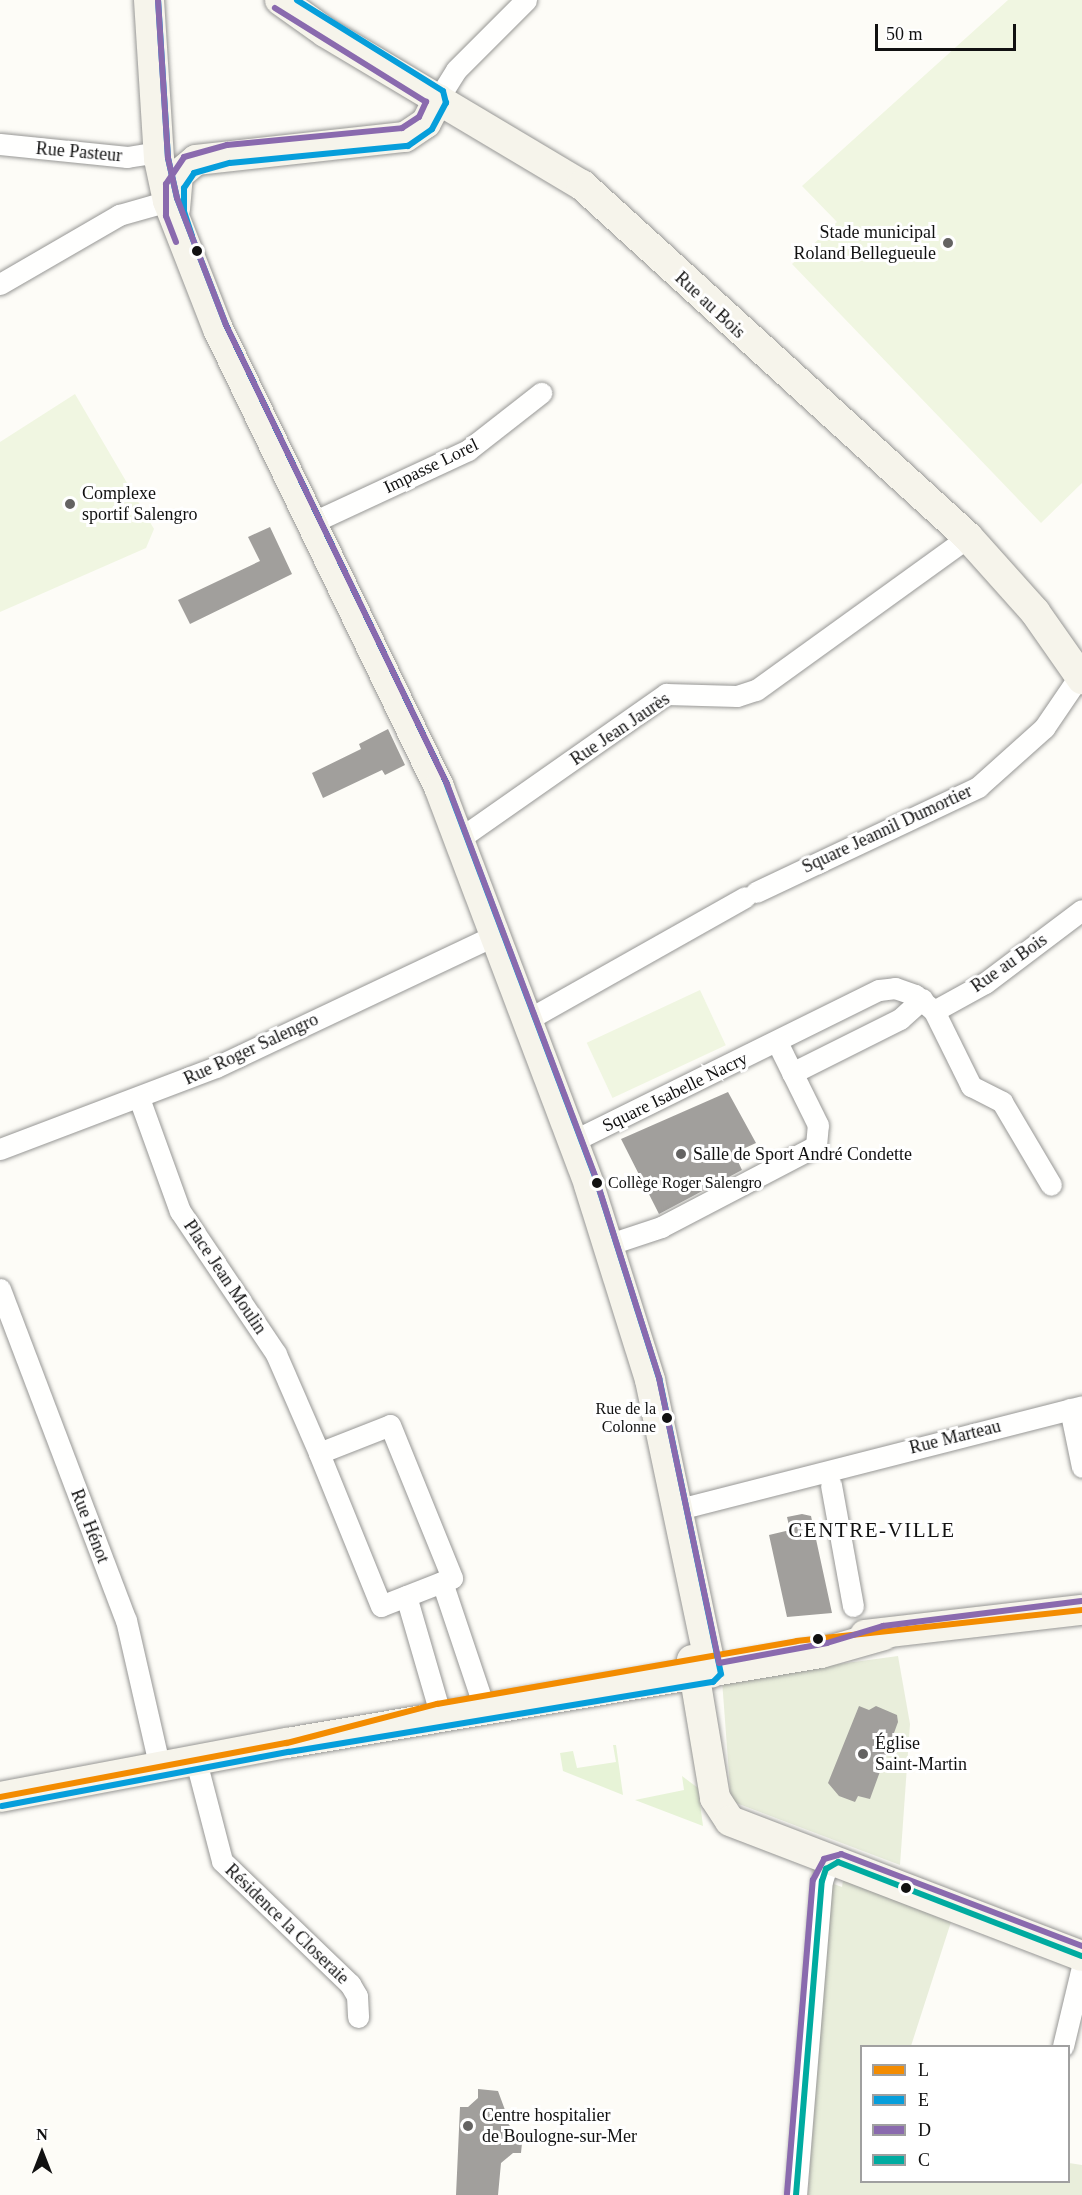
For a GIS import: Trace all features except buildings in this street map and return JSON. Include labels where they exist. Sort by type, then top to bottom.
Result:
[{"type":"main road","points":[[149,0],[158,139],[173,205],[218,328],[459,839],[573,1141],[609,1244],[644,1356],[679,1509],[702,1666],[714,1790],[724,1815],[838,1862],[1082,1956]]},
{"type":"main road","name":"Rue au Bois","points":[[280,0],[438,99],[582,185],[968,537],[1035,612],[1081,677]]},
{"type":"main road","points":[[173,205],[178,175],[196,160],[405,137],[426,123],[438,99]]},
{"type":"main road","points":[[0,1797],[160,1768],[439,1712],[702,1666],[825,1637],[884,1635],[1082,1610]]},
{"type":"street","points":[[438,99],[456,70],[526,0]]},
{"type":"street","name":"Rue Pasteur","points":[[0,144],[127,157],[158,139]]},
{"type":"street","points":[[158,139],[172,153],[196,160]]},
{"type":"street","points":[[0,285],[144,198],[151,184],[146,166],[127,157]]},
{"type":"street","points":[[119,215],[173,205]]},
{"type":"street","name":"Impasse Lorel","points":[[311,523],[476,445],[542,393]]},
{"type":"street","name":"Rue Jean Jaurès","points":[[459,839],[666,694],[737,696],[756,690],[968,537]]},
{"type":"street","name":"Square Jeannil Dumortier","points":[[527,1020],[750,894],[978,787],[1040,733],[1081,677]]},
{"type":"street","name":"Rue au Bois","points":[[792,1073],[928,1005],[985,983],[1082,910]]},
{"type":"street","name":"Rue Roger Salengro","points":[[0,1149],[216,1067],[495,934]]},
{"type":"street","name":"Square Isabelle Nacry","points":[[573,1141],[885,988],[901,988],[928,1005]]},
{"type":"street","points":[[928,1005],[970,1086],[1002,1102],[1051,1185]]},
{"type":"street","points":[[609,1244],[661,1227],[812,1151],[819,1130],[777,1042]]},
{"type":"street","name":"Place Jean Moulin","points":[[139,1098],[180,1211],[276,1354],[381,1606],[442,1582]]},
{"type":"street","name":"Rue Hénot","points":[[0,1289],[8,1335],[128,1626],[160,1768]]},
{"type":"street","points":[[1076,1407],[1082,1467]]},
{"type":"street","name":"Rue Marteau","points":[[679,1509],[829,1477],[1076,1407]]},
{"type":"street","points":[[319,1453],[390,1425],[452,1578],[442,1582],[483,1705]]},
{"type":"street","points":[[829,1477],[853,1606]]},
{"type":"street","points":[[406,1596],[439,1712]]},
{"type":"street","name":"Résidence la Closeraie","points":[[196,1761],[222,1862],[350,1984],[357,1996],[358,2017]]},
{"type":"street","points":[[796,2195],[822,1881],[826,1869],[838,1862]]},
{"type":"street","points":[[1063,2045],[1082,1967]]},
{"type":"green space","name":"Stade municipal Roland Bellegueule","points":[[1008,0],[1082,0],[1082,483],[1041,523],[792,264],[837,222],[802,186]]},
{"type":"green space","name":"Complexe sportif Salengro","points":[[75,394],[154,529],[146,548],[0,612],[0,442]]},
{"type":"green space","points":[[700,990],[726,1045],[612,1098],[587,1043]]},
{"type":"green space","points":[[898,1656],[910,1724],[900,1865],[731,1801],[722,1680]]},
{"type":"green space","points":[[613,1745],[616,1745],[623,1795],[563,1771],[560,1753],[573,1751],[577,1768],[616,1762]]},
{"type":"green space","points":[[682,1776],[698,1788],[703,1826],[635,1800],[684,1790]]},
{"type":"green space","points":[[843,1880],[951,1922],[911,2045],[860,2045],[860,2183],[1070,2183],[1070,2163],[1082,2165],[1082,2195],[808,2195],[831,1883],[842,1887]]},
{"type":"transit line","name":"E","points":[[2,1806],[289,1752],[713,1682],[721,1674],[659,1378],[597,1182],[447,784],[226,325],[177,198],[168,158],[158,0]]},
{"type":"transit line","name":"D","points":[[158,0],[168,158],[177,198],[226,325],[447,784],[597,1182],[659,1378],[719,1663],[827,1643],[883,1626],[1081,1601]]},
{"type":"transit line","name":"E","points":[[192,236],[184,212],[184,188],[194,173],[230,163],[408,146],[432,129],[446,103],[443,91],[297,0]]},
{"type":"transit line","name":"D","points":[[176,242],[166,216],[166,184],[184,157],[227,145],[402,128],[419,117],[426,102],[275,8]]},
{"type":"transit line","name":"L","points":[[0,1797],[287,1743],[437,1704],[797,1641],[1082,1610]]},
{"type":"transit line","name":"D","points":[[787,2194],[813,1880],[824,1859],[841,1854],[1082,1946]]},
{"type":"transit line","name":"C","points":[[838,1862],[1082,1956]]},
{"type":"transit line","name":"C","points":[[796,2195],[822,1881],[826,1869],[838,1862]]},
{"type":"place","name":"Stade municipal Roland Bellegueule","points":[[948,243]]},
{"type":"place","name":"Complexe sportif Salengro","points":[[70,504]]},
{"type":"place","name":"Salle de Sport André Condette","points":[[681,1154]]},
{"type":"place","name":"Collège Roger Salengro","points":[[597,1183]]},
{"type":"place","name":"Rue de la Colonne","points":[[667,1418]]},
{"type":"place","name":"Église Saint-Martin","points":[[863,1754]]},
{"type":"place","name":"Centre hospitalier de Boulogne-sur-Mer","points":[[468,2126]]},
{"type":"district","name":"CENTRE-VILLE","points":[[872,1530]]}]
